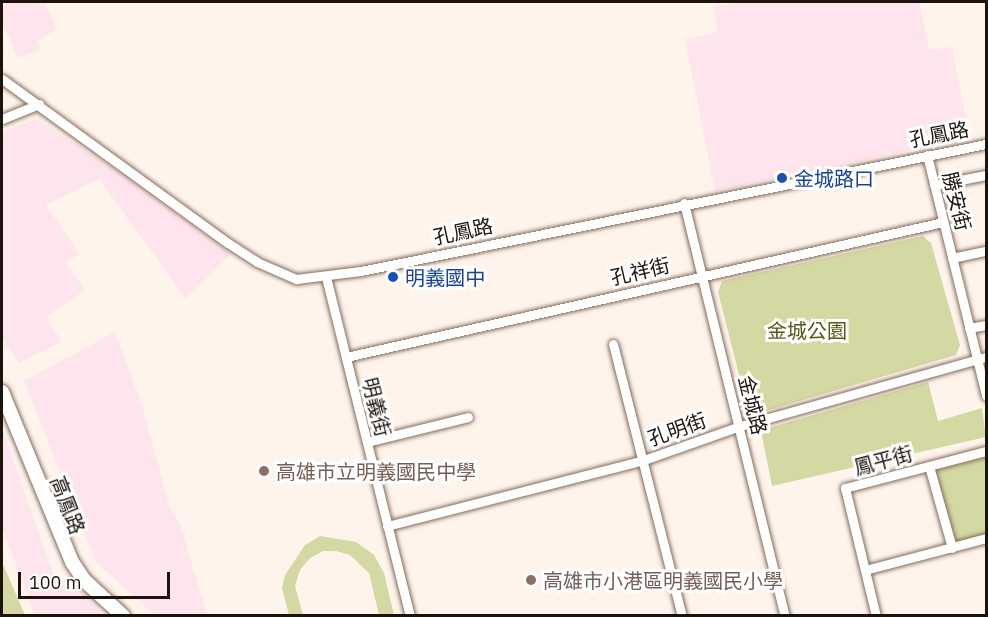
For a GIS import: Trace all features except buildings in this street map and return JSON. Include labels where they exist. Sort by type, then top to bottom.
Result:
[{"type":"street","name":"孔鳳路","points":[[2,79],[257,262],[296,279],[326,277],[684,203],[987,144]]},
{"type":"street","points":[[2,119],[39,104]]},
{"type":"street","name":"勝安街","points":[[927,155],[969,328],[982,358],[987,396]]},
{"type":"street","points":[[934,185],[987,175]]},
{"type":"street","name":"金城路","points":[[684,203],[785,615]]},
{"type":"street","name":"孔祥街","points":[[346,357],[943,222]]},
{"type":"street","points":[[952,258],[987,251]]},
{"type":"street","name":"明義街","points":[[326,277],[410,615]]},
{"type":"street","points":[[969,328],[987,325]]},
{"type":"street","points":[[613,344],[640,461],[682,615]]},
{"type":"street","name":"孔明街","points":[[387,526],[640,461],[740,426],[982,358]]},
{"type":"street","name":"高鳳路","points":[[2,392],[72,562],[85,581],[123,615]]},
{"type":"street","points":[[367,442],[468,417]]},
{"type":"street","name":"鳳平街","points":[[876,615],[845,489],[987,451]]},
{"type":"street","points":[[929,466],[952,548]]},
{"type":"street","points":[[865,570],[987,538]]},
{"type":"shaded area","points":[[2,2],[44,2],[57,29],[37,41],[40,50],[18,58],[2,22]]},
{"type":"shaded area","points":[[740,2],[919,2],[929,50],[952,47],[970,138],[715,191],[685,39],[718,32],[713,7]]},
{"type":"shaded area","points":[[36,119],[110,166],[231,254],[186,299],[99,179],[46,205],[80,254],[65,262],[85,290],[46,317],[62,342],[19,363],[2,339],[2,132]]},
{"type":"shaded area","points":[[115,332],[141,402],[169,505],[180,524],[207,615],[154,615],[96,562],[24,381]]},
{"type":"shaded area","points":[[2,428],[58,587],[72,580],[102,615],[35,615],[2,527]]},
{"type":"green space","name":"金城公園","points":[[923,236],[931,243],[960,345],[956,355],[759,413],[747,406],[718,292],[722,281]]},
{"type":"green space","points":[[928,382],[938,421],[982,408],[986,437],[772,486],[762,436],[765,429]]},
{"type":"green space","points":[[986,456],[986,534],[958,542],[953,537],[935,472],[937,468]]},
{"type":"green space","points":[[320,536],[356,542],[374,555],[384,573],[394,615],[379,615],[369,573],[350,555],[336,551],[323,551],[310,558],[300,570],[295,586],[303,615],[289,615],[282,588],[285,575],[305,545]]},
{"type":"green space","points":[[2,562],[25,615],[2,615]]},
{"type":"place","name":"金城路口","points":[[782,178]]},
{"type":"place","name":"明義國中","points":[[393,277]]},
{"type":"place","name":"高雄市立明義國民中學","points":[[264,471]]},
{"type":"place","name":"高雄市小港區明義國民小學","points":[[531,580]]}]
